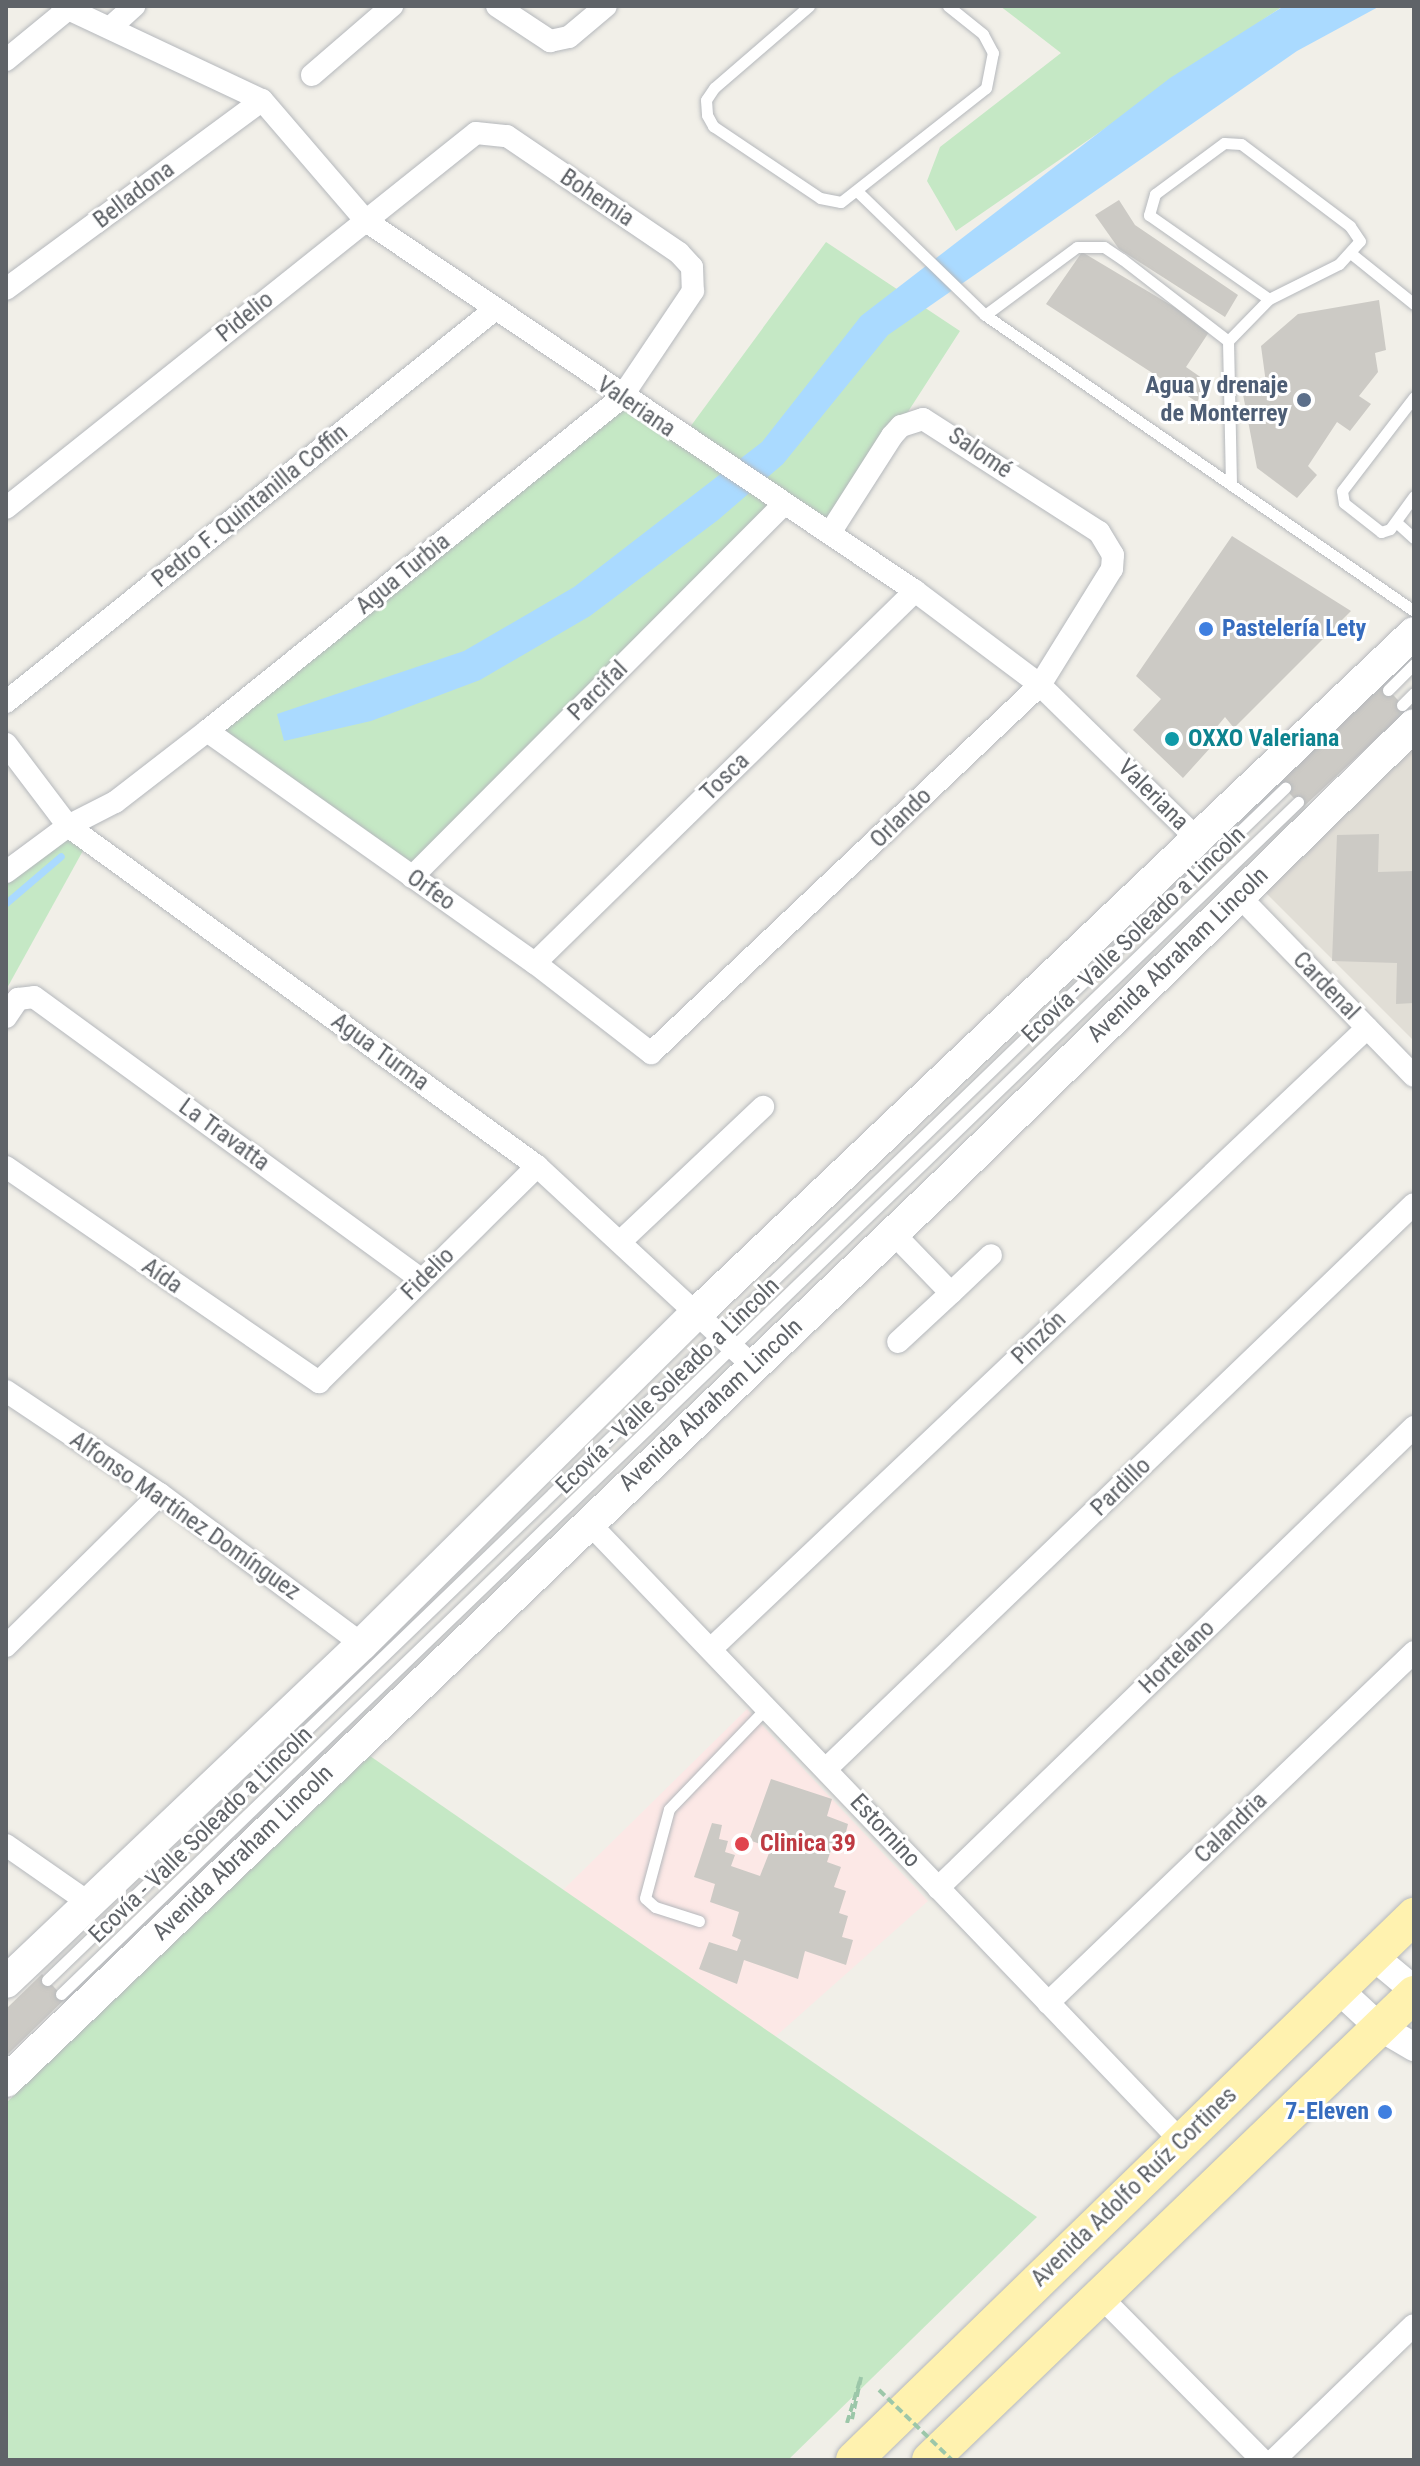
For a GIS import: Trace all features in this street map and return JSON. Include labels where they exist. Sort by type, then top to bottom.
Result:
[{"type":"main road","points":[[6,1982],[362,1644],[697,1313],[1414,633]]},
{"type":"main road","name":"Avenida Abraham Lincoln","points":[[6,2081],[588,1522],[735,1350],[893,1233],[1238,895],[1408,715]]},
{"type":"main road","name":"Avenida Adolfo Ruíz Cortines","points":[[849,2446],[1181,2141],[1414,1916]]},
{"type":"main road","points":[[930,2460],[1414,1992]]},
{"type":"street","points":[[112,26],[134,6]]},
{"type":"street","points":[[312,75],[392,6]]},
{"type":"street","points":[[497,6],[540,37],[559,41],[606,6]]},
{"type":"street","points":[[6,60],[65,7]]},
{"type":"street","name":"Valeriana","points":[[65,7],[112,26],[262,100],[366,221],[621,398],[915,591],[1040,685],[1196,838]]},
{"type":"street","name":"Belladona","points":[[6,289],[262,100]]},
{"type":"street","name":"Pidelio","points":[[6,508],[468,139],[486,132]]},
{"type":"street","name":"Bohemia","points":[[486,132],[507,136],[679,253],[695,280]]},
{"type":"street","name":"Agua Turbia","points":[[6,872],[68,826],[115,802],[621,398],[695,280]]},
{"type":"street","name":"Pedro F. Quintanilla Coffin","points":[[6,702],[494,310]]},
{"type":"street","name":"Salomé","points":[[830,533],[892,436],[901,426],[923,419],[1099,532],[1113,555]]},
{"type":"street","name":"Parcifal","points":[[412,877],[783,505]]},
{"type":"street","name":"Orlando","points":[[651,1053],[1040,685],[1108,582],[1113,555]]},
{"type":"street","name":"Tosca","points":[[535,963],[915,591]]},
{"type":"street","name":"Orfeo","points":[[207,731],[535,963],[651,1053]]},
{"type":"street","name":"Agua Turma","points":[[6,744],[68,826],[537,1166],[735,1350]]},
{"type":"street","name":"Cardenal","points":[[1238,895],[1414,1076]]},
{"type":"street","name":"La Travatta","points":[[6,1017],[23,996],[34,997],[422,1280]]},
{"type":"street","name":"Pinzón","points":[[712,1648],[1367,1028]]},
{"type":"street","points":[[620,1242],[763,1107]]},
{"type":"street","name":"Fidelio","points":[[319,1382],[537,1166]]},
{"type":"street","name":"Aída","points":[[6,1167],[319,1382]]},
{"type":"street","name":"Pardillo","points":[[826,1769],[1414,1204]]},
{"type":"street","points":[[893,1233],[951,1293]]},
{"type":"street","points":[[898,1342],[991,1255]]},
{"type":"street","name":"Alfonso Martínez Domínguez","points":[[6,1391],[160,1494],[362,1644]]},
{"type":"street","name":"Hortelano","points":[[938,1888],[1414,1427]]},
{"type":"street","points":[[6,1646],[160,1494]]},
{"type":"street","name":"Estornino","points":[[588,1522],[1181,2141]]},
{"type":"street","name":"Calandria","points":[[1048,2003],[1414,1652]]},
{"type":"street","points":[[6,1845],[89,1903]]},
{"type":"street","points":[[1372,1955],[1414,1992]]},
{"type":"street","points":[[1338,1989],[1378,2026],[1414,2047]]},
{"type":"street","points":[[1099,2295],[1262,2460]]},
{"type":"street","points":[[1274,2460],[1414,2325]]},
{"type":"lane","points":[[809,6],[714,88],[706,100],[707,115],[713,126],[820,198],[841,202],[859,193],[986,88],[993,53],[983,34],[948,6]]},
{"type":"lane","points":[[1231,482],[1228,341],[1269,299],[1353,255],[1360,241],[1350,226],[1241,144],[1224,143],[1155,194],[1149,215],[1269,299]]},
{"type":"lane","points":[[859,193],[985,315],[1414,611]]},
{"type":"lane","points":[[985,315],[1060,256],[1091,245],[1122,259],[1228,341]]},
{"type":"lane","points":[[1353,255],[1414,304]]},
{"type":"lane","points":[[1414,397],[1342,491],[1344,503],[1381,532],[1396,522],[1414,496]]},
{"type":"lane","points":[[1396,522],[1414,538]]},
{"type":"lane","points":[[1388,690],[1414,664]]},
{"type":"lane","points":[[1408,715],[1414,693]]},
{"type":"lane","name":"Ecovía - Valle Soleado a Lincoln","points":[[47,1980],[735,1350],[1285,788]]},
{"type":"lane","points":[[61,1994],[735,1350],[1298,802]]},
{"type":"lane","points":[[699,1921],[655,1907],[645,1898],[669,1809],[767,1707]]},
{"type":"path","points":[[849,2446],[861,2377],[851,2422],[860,2412]]},
{"type":"path","points":[[870,2401],[879,2390],[952,2460]]},
{"type":"shaded area","points":[[1414,745],[1414,1041],[1260,887]]},
{"type":"shaded area","name":"Clinica 39","points":[[747,1709],[928,1901],[775,2037],[563,1890]]},
{"type":"green space","points":[[1000,6],[1283,6],[956,231],[927,181],[940,147],[1061,53]]},
{"type":"green space","points":[[826,242],[960,331],[830,533],[783,505],[412,877],[207,731],[621,398],[682,438]]},
{"type":"green space","points":[[68,826],[85,847],[6,990],[6,872]]},
{"type":"green space","points":[[370,1756],[1037,2217],[788,2460],[6,2460],[6,2103]]},
{"type":"water","points":[[1284,6],[1380,6],[1297,51],[888,335],[783,464],[718,520],[590,616],[480,680],[371,721],[284,741],[277,714],[464,651],[574,587],[762,442],[861,316],[1170,78]]},
{"type":"building","points":[[1119,200],[1135,225],[1238,295],[1225,317],[1119,249],[1095,215]]},
{"type":"building","points":[[1082,252],[1211,329],[1186,367],[1209,383],[1197,402],[1046,304]]},
{"type":"building","name":"Agua y drenaje de Monterrey","points":[[1379,300],[1386,350],[1375,353],[1378,372],[1359,396],[1371,404],[1350,431],[1337,422],[1308,466],[1317,475],[1297,498],[1257,468],[1241,384],[1266,383],[1261,346],[1298,314]]},
{"type":"building","points":[[1232,536],[1351,611],[1234,728],[1225,717],[1205,741],[1211,747],[1183,778],[1133,730],[1161,699],[1136,676]]},
{"type":"building","points":[[1382,683],[1407,710],[1303,808],[1277,781]]},
{"type":"building","points":[[1379,834],[1378,872],[1414,871],[1414,1003],[1396,1004],[1397,963],[1332,961],[1337,835]]},
{"type":"building","points":[[771,1779],[832,1799],[827,1816],[848,1824],[842,1848],[833,1844],[827,1862],[841,1867],[834,1887],[846,1891],[839,1913],[848,1916],[842,1937],[853,1940],[846,1965],[805,1951],[798,1979],[744,1960],[737,1984],[699,1969],[709,1942],[737,1951],[741,1940],[732,1936],[739,1912],[710,1902],[715,1884],[694,1877],[712,1823],[722,1825],[719,1839],[728,1841],[725,1852],[735,1855],[731,1866],[760,1876],[771,1848],[749,1840]]},
{"type":"building","points":[[42,1974],[65,1999],[6,2056],[6,2009]]},
{"type":"waterway","points":[[6,903],[61,856]]},
{"type":"place","name":"Agua y drenaje de Monterrey","points":[[1304,400]]},
{"type":"place","name":"Pastelería Lety","points":[[1206,629]]},
{"type":"place","name":"OXXO Valeriana","points":[[1172,739]]},
{"type":"place","name":"Clinica 39","points":[[742,1844]]},
{"type":"place","name":"7-Eleven","points":[[1385,2112]]}]
